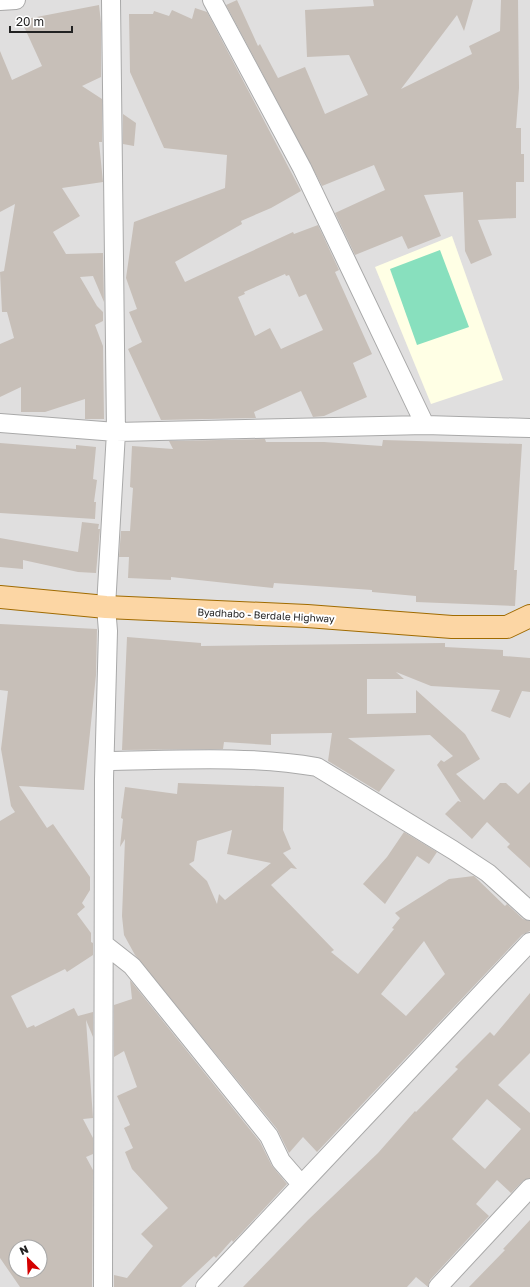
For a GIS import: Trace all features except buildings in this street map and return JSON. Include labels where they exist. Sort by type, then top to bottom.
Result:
[{"type":"main road","name":"Byadhabo - Berdale Highway","points":[[0,597],[106,607],[307,616],[452,626],[507,628],[530,616]]},
{"type":"street","points":[[0,1],[16,0]]},
{"type":"street","points":[[104,1287],[105,761],[108,631],[106,607],[116,432],[111,0]]},
{"type":"street","points":[[212,0],[302,168],[425,425]]},
{"type":"street","points":[[0,423],[116,432],[425,425],[530,428]]},
{"type":"street","points":[[105,761],[217,760],[293,763],[317,767],[488,873],[530,911]]},
{"type":"street","points":[[205,1287],[530,942]]},
{"type":"street","points":[[104,944],[132,966],[269,1136],[281,1161],[301,1184]]},
{"type":"street","points":[[438,1287],[530,1188]]},
{"type":"shaded area","points":[[0,0],[530,0],[530,1287],[0,1287]]},
{"type":"shaded area","points":[[452,236],[503,380],[431,404],[375,267]]},
{"type":"green space","points":[[440,250],[469,327],[417,345],[390,269]]}]
